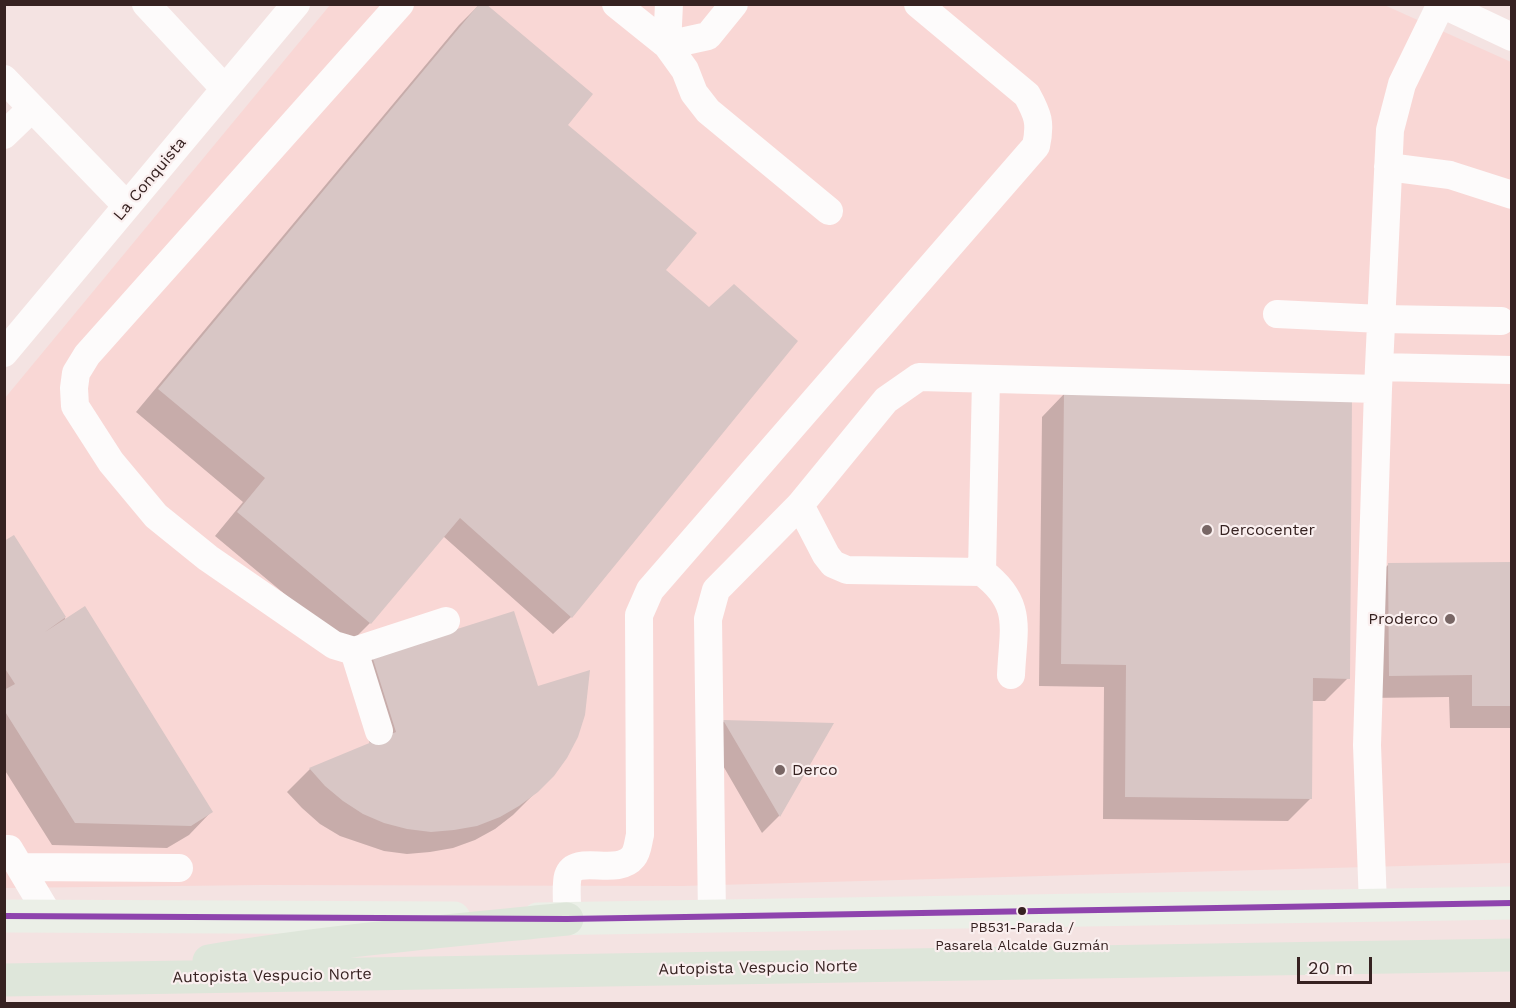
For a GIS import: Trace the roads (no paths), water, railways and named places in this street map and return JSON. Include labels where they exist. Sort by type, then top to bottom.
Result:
[{"type":"highway","points":[[110,979],[299,947],[567,919]]},
{"type":"highway","name":"Autopista Vespucio Norte","points":[[4,980],[1512,955]]},
{"type":"main road","points":[[4,916],[567,919],[1512,903]]},
{"type":"street","points":[[146,4],[225,89]]},
{"type":"street","name":"La Conquista","points":[[4,353],[296,4]]},
{"type":"street","points":[[400,4],[87,355],[76,373],[75,406],[111,462],[156,516],[208,558],[334,645],[354,651],[446,621]]},
{"type":"street","points":[[616,4],[667,45],[685,70],[694,93],[708,111],[829,211]]},
{"type":"street","points":[[667,45],[669,4]]},
{"type":"street","points":[[667,45],[708,36],[734,4]]},
{"type":"street","points":[[567,919],[568,876],[573,869],[582,864],[604,867],[622,865],[632,859],[637,850],[640,835],[639,615],[650,590],[1036,146],[1040,129],[1036,111],[1027,95],[918,4]]},
{"type":"street","points":[[1373,905],[1367,745],[1381,319],[1390,130],[1402,84],[1441,4],[1512,37]]},
{"type":"street","points":[[4,79],[127,206]]},
{"type":"street","points":[[4,135],[32,108]]},
{"type":"street","points":[[1388,167],[1450,175],[1512,195]]},
{"type":"street","points":[[1277,314],[1501,321]]},
{"type":"street","points":[[711,916],[708,620],[716,590],[800,505],[886,400],[919,377],[986,379],[1379,378],[1512,370]]},
{"type":"street","points":[[982,572],[986,379]]},
{"type":"street","points":[[800,505],[826,555],[833,564],[847,570],[982,572],[1005,592],[1013,610],[1011,675]]},
{"type":"street","points":[[354,651],[379,732]]},
{"type":"street","points":[[12,858],[179,868]]},
{"type":"street","points":[[12,858],[49,916]]},
{"type":"place","name":"Dercocenter","points":[[1207,530]]},
{"type":"place","name":"Proderco","points":[[1450,619]]},
{"type":"place","name":"Derco","points":[[780,770]]},
{"type":"place","name":"PB531-Parada / Pasarela Alcalde Guzmán","points":[[1022,911]]}]
